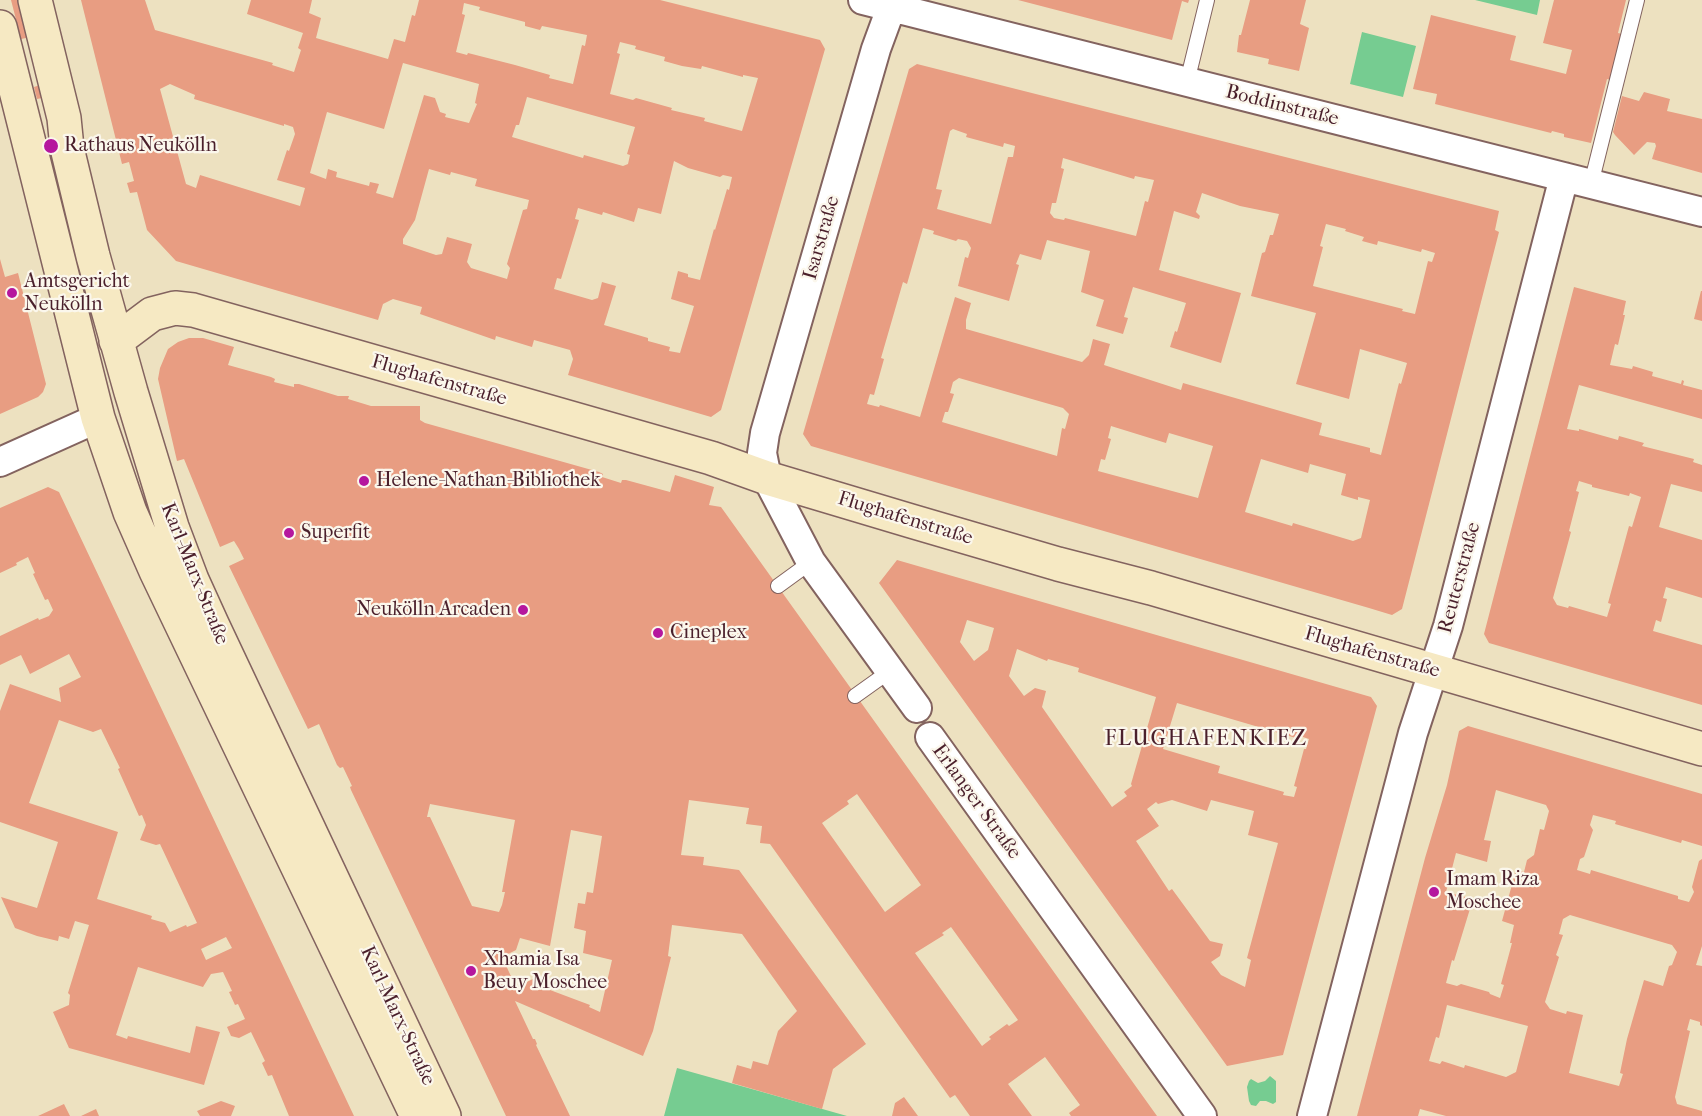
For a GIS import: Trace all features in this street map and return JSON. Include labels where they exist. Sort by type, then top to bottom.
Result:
[{"type":"main road","name":"Karl-Marx-Straße","points":[[35,0],[64,118],[67,148],[116,341],[164,502],[192,580],[444,1116]]},
{"type":"main road","name":"Karl-Marx-Straße","points":[[0,27],[98,418],[130,512],[156,571],[417,1116]]},
{"type":"main road","points":[[69,299],[116,341],[98,418]]},
{"type":"main road","name":"Flughafenstraße","points":[[116,341],[152,314],[175,308],[193,310],[711,458],[990,544],[1151,588],[1702,749]]},
{"type":"street","name":"Boddinstraße","points":[[863,0],[893,4],[1187,82],[1702,212]]},
{"type":"street","name":"Isarstraße","points":[[767,477],[762,453],[765,433],[876,49],[893,4]]},
{"type":"street","name":"Reuterstraße","points":[[1312,1116],[1413,734],[1448,626],[1577,180]]},
{"type":"street","points":[[0,462],[98,418]]},
{"type":"street","name":"Erlanger Straße","points":[[767,477],[812,562],[890,671],[923,723],[1202,1116]]},
{"type":"lane","points":[[1187,82],[1207,0]]},
{"type":"lane","points":[[1577,180],[1637,0]]},
{"type":"lane","points":[[778,586],[812,562]]},
{"type":"lane","points":[[855,696],[890,671]]},
{"type":"green space","points":[[1475,0],[1540,0],[1537,15]]},
{"type":"green space","points":[[1362,32],[1416,46],[1403,97],[1350,84]]},
{"type":"green space","points":[[677,1068],[766,1093],[847,1116],[664,1116]]},
{"type":"green space","points":[[1270,1076],[1276,1081],[1276,1102],[1273,1104],[1260,1101],[1256,1106],[1251,1105],[1247,1087],[1249,1081],[1251,1079],[1258,1083]]},
{"type":"building","points":[[11,0],[22,0],[31,37],[21,39]]},
{"type":"building","points":[[81,0],[145,0],[155,30],[273,63],[272,65],[294,72],[301,50],[298,48],[303,33],[247,14],[251,0],[312,0],[309,13],[321,18],[316,38],[388,59],[394,39],[405,42],[412,15],[415,16],[419,0],[660,0],[820,40],[825,49],[721,410],[711,417],[568,375],[573,359],[570,350],[534,340],[532,347],[496,336],[495,340],[420,314],[422,307],[393,299],[383,304],[378,320],[176,261],[147,230],[137,192],[130,193],[127,183],[134,181],[129,162],[122,164]],"holes":[[[464,3],[480,7],[479,10],[525,22],[525,26],[540,30],[542,26],[587,35],[585,46],[582,45],[573,84],[515,65],[456,52],[465,15],[462,14]],[[620,42],[636,46],[635,49],[665,57],[664,61],[682,66],[701,69],[702,66],[743,77],[743,75],[758,78],[742,131],[704,121],[705,118],[671,110],[672,108],[636,98],[633,100],[610,94],[620,54],[617,53]],[[403,63],[479,84],[475,103],[477,104],[469,123],[445,117],[446,114],[440,112],[435,98],[424,95],[393,198],[376,193],[379,184],[370,182],[369,186],[336,177],[337,172],[328,169],[326,179],[310,173],[327,112],[384,129]],[[170,84],[195,95],[194,99],[293,127],[295,134],[277,180],[305,188],[300,206],[200,175],[196,188],[186,184],[160,89]],[[527,97],[635,127],[627,154],[630,155],[628,164],[623,166],[584,155],[583,158],[512,137],[516,125],[519,125]],[[674,161],[688,168],[720,177],[723,175],[732,177],[700,280],[678,271],[671,299],[694,306],[680,353],[669,351],[670,347],[648,341],[648,338],[604,325],[616,286],[602,282],[598,298],[592,300],[554,289],[557,278],[561,279],[579,220],[575,219],[578,208],[602,215],[603,212],[634,222],[638,208],[661,214]],[[429,169],[477,179],[475,186],[529,200],[527,209],[523,210],[507,264],[510,268],[507,279],[471,268],[467,262],[472,244],[447,237],[442,254],[436,255],[403,244],[403,239],[415,220]]]},
{"type":"building","points":[[1018,0],[1189,0],[1188,3],[1182,1],[1172,40]]},
{"type":"building","points":[[1250,0],[1306,0],[1300,24],[1309,28],[1299,71],[1268,64],[1269,59],[1237,52],[1239,35],[1241,35]]},
{"type":"building","points":[[1554,0],[1626,0],[1618,33],[1622,34],[1611,80],[1607,79],[1591,143],[1564,137],[1564,134],[1552,131],[1551,133],[1435,104],[1437,94],[1413,89],[1431,15],[1516,36],[1510,60],[1566,74],[1572,50],[1543,43]]},
{"type":"building","points":[[917,64],[1499,211],[1495,230],[1499,232],[1402,609],[1392,615],[811,446],[803,434],[909,69]],"holes":[[[953,129],[967,134],[966,137],[1003,147],[1004,143],[1015,146],[1013,157],[1008,157],[991,224],[937,209],[942,190],[936,189],[950,131]],[[1063,158],[1134,179],[1135,176],[1154,180],[1148,202],[1145,201],[1136,236],[1065,218],[1064,220],[1054,218],[1050,213],[1052,203],[1056,203],[1064,169],[1061,168]],[[1202,193],[1240,206],[1279,214],[1273,235],[1270,235],[1265,252],[1262,253],[1251,296],[1316,313],[1296,384],[1349,399],[1360,349],[1407,363],[1401,384],[1399,383],[1381,455],[1370,452],[1370,448],[1319,435],[1322,423],[1183,383],[1181,390],[1104,365],[1110,344],[1093,339],[1089,355],[1082,362],[966,329],[971,303],[955,297],[920,417],[880,405],[879,407],[867,404],[870,394],[874,395],[884,359],[881,358],[903,282],[907,284],[923,228],[934,231],[933,234],[956,241],[958,239],[967,241],[971,248],[968,258],[965,257],[958,286],[1009,301],[1020,254],[1041,260],[1047,240],[1090,251],[1081,292],[1104,300],[1096,326],[1123,334],[1128,318],[1124,317],[1133,287],[1186,303],[1170,347],[1221,363],[1241,293],[1159,270],[1174,211],[1199,219],[1200,216],[1196,212]],[[1326,224],[1346,229],[1345,231],[1364,237],[1362,241],[1377,245],[1378,241],[1421,252],[1422,249],[1435,253],[1432,262],[1428,261],[1415,314],[1313,286],[1323,247],[1320,246]],[[959,378],[1063,408],[1069,414],[1065,429],[1062,428],[1057,456],[942,422],[954,394],[950,393],[953,382]],[[1111,426],[1166,443],[1169,433],[1213,446],[1198,498],[1098,471],[1101,459],[1105,460],[1111,439],[1108,438]],[[1261,459],[1308,473],[1310,464],[1346,474],[1341,495],[1358,500],[1358,497],[1370,500],[1361,538],[1353,541],[1293,523],[1292,526],[1245,512]]]},
{"type":"building","points":[[43,84],[47,97],[37,99],[34,87]]},
{"type":"building","points":[[1644,92],[1670,99],[1667,111],[1702,119],[1702,173],[1652,159],[1655,143],[1647,142],[1634,155],[1615,135],[1613,132],[1622,96],[1639,101]]},
{"type":"building","points":[[0,259],[5,277],[18,273],[46,384],[38,397],[0,414]]},
{"type":"building","points":[[1574,287],[1626,301],[1618,345],[1615,344],[1610,365],[1632,369],[1633,366],[1653,372],[1652,376],[1681,384],[1682,380],[1683,385],[1702,390],[1702,419],[1579,385],[1567,429],[1579,431],[1579,429],[1618,440],[1619,436],[1644,443],[1642,446],[1694,459],[1693,462],[1702,465],[1702,492],[1671,484],[1659,527],[1702,540],[1702,598],[1666,587],[1663,598],[1667,599],[1661,622],[1656,620],[1653,631],[1702,645],[1702,705],[1489,643],[1484,634]],"holes":[[[1579,481],[1592,485],[1592,487],[1641,497],[1632,527],[1629,526],[1608,603],[1611,604],[1607,617],[1569,606],[1568,608],[1557,605],[1553,598],[1571,532],[1569,531],[1579,492],[1576,491]]]},
{"type":"building","points":[[1702,291],[1702,321],[1694,319]]},
{"type":"building","name":"Neukölln Arcaden","points":[[189,338],[203,338],[234,347],[228,365],[271,377],[275,379],[274,382],[294,387],[294,384],[299,384],[338,396],[349,396],[348,399],[371,406],[420,406],[420,420],[425,423],[599,472],[603,474],[602,477],[621,483],[622,480],[626,480],[670,492],[675,475],[714,487],[709,505],[721,507],[1157,1116],[1071,1116],[1069,1113],[1080,1105],[1045,1057],[1008,1084],[1032,1116],[970,1116],[955,1095],[950,1098],[770,844],[760,843],[762,826],[746,824],[749,808],[689,800],[681,855],[704,857],[703,865],[739,870],[866,1044],[833,1069],[822,1109],[732,1083],[737,1065],[751,1069],[753,1061],[768,1065],[778,1031],[797,1011],[742,934],[672,925],[668,956],[671,957],[653,1031],[643,1056],[515,1001],[570,1116],[506,1116],[351,790],[352,786],[343,767],[340,768],[337,765],[319,724],[308,729],[229,566],[244,559],[239,549],[234,541],[220,547],[184,459],[177,461],[158,379],[168,349]],"holes":[[[857,794],[921,885],[885,912],[822,823],[849,804],[847,801]],[[430,804],[515,820],[502,892],[505,892],[499,912],[472,906],[430,817],[427,817]],[[571,830],[602,836],[593,893],[587,892],[585,904],[578,903],[574,928],[586,931],[583,953],[612,960],[600,1012],[589,1007],[590,1005],[542,987],[537,980],[533,979],[516,987],[502,957],[516,950],[520,938],[550,946]],[[951,927],[1018,1020],[1009,1026],[1007,1024],[989,1037],[991,1039],[982,1046],[915,953],[944,935],[942,933]]]},
{"type":"building","points":[[48,487],[59,492],[354,1116],[289,1116],[272,1075],[268,1076],[262,1063],[265,1061],[251,1032],[239,1038],[231,1036],[227,1027],[245,1019],[238,1004],[235,1005],[229,992],[232,991],[223,972],[211,974],[203,987],[138,967],[116,1035],[127,1039],[128,1036],[190,1053],[196,1026],[220,1032],[204,1085],[69,1048],[53,1012],[69,1005],[70,995],[68,993],[89,925],[75,921],[69,939],[59,936],[58,941],[37,936],[15,928],[1,897],[37,908],[58,842],[0,822],[0,711],[10,684],[61,702],[59,688],[81,677],[69,654],[30,674],[21,655],[0,665],[0,636],[38,618],[39,620],[49,616],[53,610],[48,599],[45,600],[28,557],[0,573],[0,508]],"holes":[[[59,720],[93,732],[101,729],[120,768],[118,769],[139,816],[142,815],[146,825],[140,840],[160,844],[197,923],[170,932],[165,923],[151,919],[152,916],[97,899],[118,832],[29,803]],[[226,937],[232,948],[206,960],[201,949]]]},
{"type":"building","points":[[897,560],[1371,697],[1377,706],[1283,1055],[1227,1066],[879,583]],"holes":[[[967,620],[994,628],[988,650],[974,661],[960,642]],[[1017,649],[1047,661],[1048,659],[1079,668],[1078,672],[1156,697],[1132,786],[1124,792],[1127,796],[1112,807],[1042,707],[1046,691],[1035,688],[1024,696],[1009,676]],[[1177,703],[1296,738],[1297,735],[1309,739],[1294,786],[1297,787],[1294,797],[1218,773],[1220,766],[1163,749]],[[1172,800],[1207,811],[1211,800],[1254,811],[1248,835],[1278,843],[1247,958],[1251,960],[1245,987],[1221,975],[1211,962],[1220,956],[1223,944],[1210,941],[1172,889],[1169,891],[1136,841],[1159,826],[1147,809],[1156,802],[1158,804]]]},
{"type":"building","points":[[1468,726],[1702,794],[1702,846],[1682,840],[1681,843],[1615,824],[1616,821],[1593,815],[1590,825],[1593,830],[1577,870],[1590,874],[1591,870],[1678,896],[1678,899],[1689,902],[1694,892],[1692,887],[1699,861],[1702,859],[1702,946],[1696,965],[1702,966],[1702,1026],[1700,1022],[1690,1019],[1687,1030],[1690,1031],[1675,1097],[1677,1104],[1702,1111],[1702,1116],[1446,1116],[1420,1109],[1418,1116],[1357,1116],[1425,858],[1447,785],[1459,731]],"holes":[[[1496,790],[1546,805],[1549,811],[1544,830],[1540,829],[1534,855],[1527,860],[1524,872],[1516,870],[1502,921],[1514,925],[1500,998],[1489,992],[1461,984],[1457,986],[1446,983],[1473,899],[1446,892],[1456,853],[1487,862],[1491,841],[1484,840]],[[1570,915],[1672,945],[1677,952],[1672,965],[1669,966],[1663,986],[1644,980],[1627,1039],[1620,1073],[1623,1074],[1619,1086],[1569,1073],[1583,1015],[1567,1011],[1566,1014],[1550,1009],[1545,1002],[1559,957],[1556,955],[1563,935],[1559,934],[1563,919]],[[1447,1005],[1528,1026],[1516,1072],[1506,1077],[1465,1065],[1464,1068],[1442,1061],[1440,1064],[1429,1061],[1436,1037],[1439,1038]]]},
{"type":"building","points":[[904,1097],[918,1116],[892,1116],[895,1103]]},
{"type":"building","points":[[221,1101],[235,1106],[231,1116],[200,1116],[197,1111]]},
{"type":"building","points":[[64,1104],[70,1116],[38,1116]]},
{"type":"building","points":[[96,1109],[99,1116],[81,1116]]},
{"type":"place","name":"Rathaus Neukölln","points":[[51,146]]},
{"type":"place","name":"Amtsgericht Neukölln","points":[[12,293]]},
{"type":"place","name":"Helene-Nathan-Bibliothek","points":[[364,481]]},
{"type":"place","name":"Superfit","points":[[289,533]]},
{"type":"place","name":"Neukölln Arcaden","points":[[523,610]]},
{"type":"place","name":"Cineplex","points":[[658,633]]},
{"type":"place","name":"Imam Riza Moschee","points":[[1434,892]]},
{"type":"place","name":"Xhamia Isa Beuy Moschee","points":[[471,971]]},
{"type":"district","name":"FLUGHAFENKIEZ","points":[[1206,740]]}]
